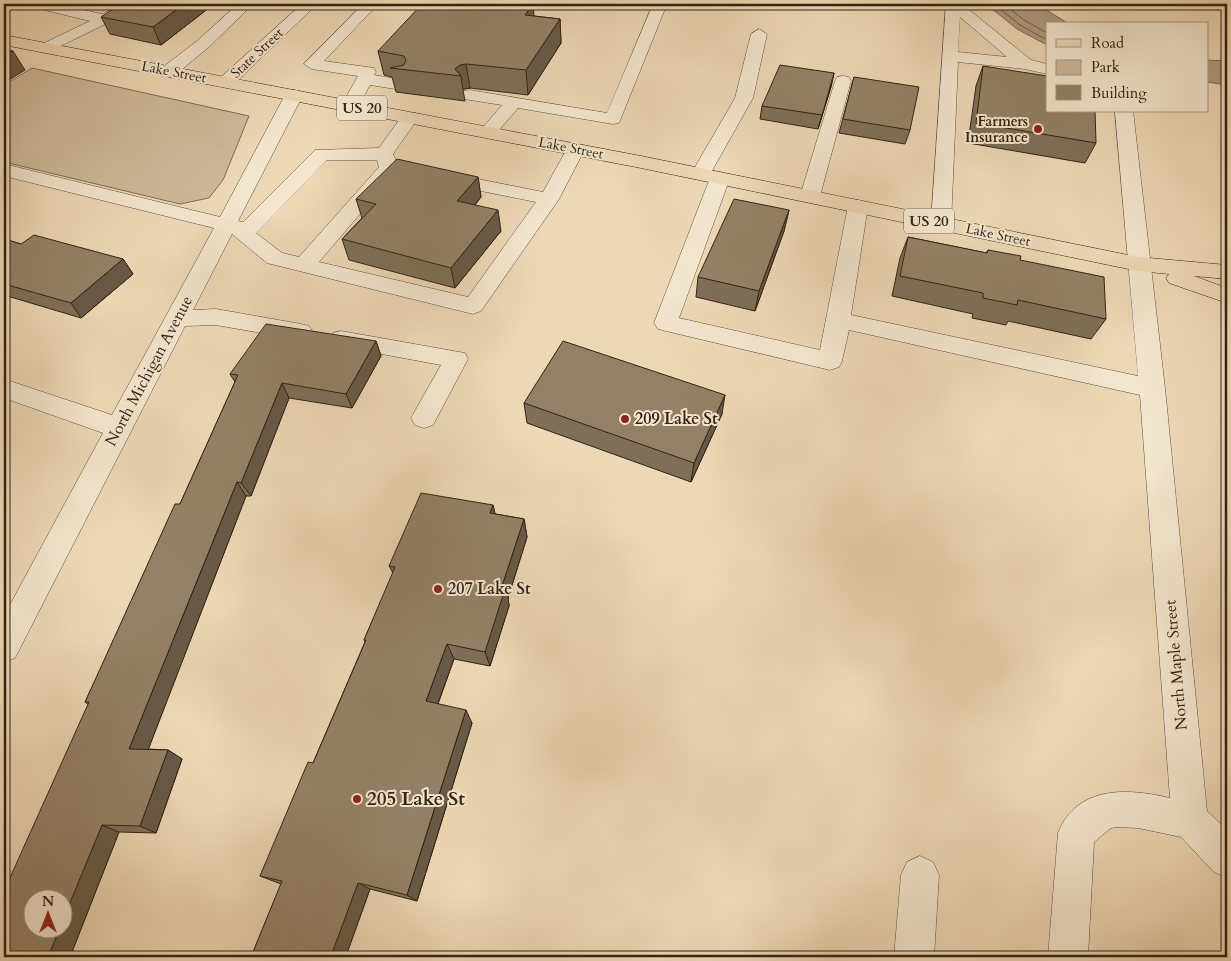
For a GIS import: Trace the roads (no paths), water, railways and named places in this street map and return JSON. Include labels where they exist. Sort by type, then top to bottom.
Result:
[{"type":"main road","name":"Lake Street","points":[[6,42],[169,71],[576,149],[1138,264],[1227,272]]},
{"type":"main road","name":"Lake Street","points":[[1138,264],[1227,296]]},
{"type":"street","points":[[37,4],[104,19]]},
{"type":"street","points":[[46,48],[121,12],[132,4]]},
{"type":"street","points":[[169,71],[203,44],[246,4]]},
{"type":"street","name":"State Street","points":[[226,82],[310,4]]},
{"type":"street","points":[[350,106],[368,72],[312,64],[371,4]]},
{"type":"street","points":[[470,94],[613,119],[660,4]]},
{"type":"street","points":[[941,223],[953,4],[1026,64]]},
{"type":"street","points":[[759,34],[744,98],[711,176],[666,323],[830,361],[839,320],[858,206]]},
{"type":"street","points":[[950,56],[1026,64],[1046,69]]},
{"type":"street","points":[[365,79],[402,84]]},
{"type":"street","points":[[810,196],[844,81]]},
{"type":"street","name":"North Michigan Avenue","points":[[4,647],[176,318],[235,229],[294,95]]},
{"type":"street","points":[[488,132],[514,102]]},
{"type":"street","name":"North Maple Street","points":[[1124,112],[1152,388],[1190,820]]},
{"type":"street","points":[[304,265],[402,167],[410,117]]},
{"type":"street","points":[[4,170],[235,229],[276,258],[473,306],[549,198],[576,149]]},
{"type":"street","points":[[235,229],[322,154],[402,167],[549,198]]},
{"type":"street","points":[[176,318],[216,317],[456,359],[424,418]]},
{"type":"street","points":[[839,320],[1152,388]]},
{"type":"street","points":[[4,388],[119,428]]},
{"type":"street","points":[[1068,957],[1076,834],[1094,818],[1108,810],[1132,810],[1190,820],[1219,848],[1227,859]]},
{"type":"street","points":[[914,957],[920,875]]},
{"type":"water","points":[[986,4],[1037,4],[1066,22],[1046,22],[1046,44],[1017,29]]},
{"type":"water","points":[[1208,60],[1227,61],[1227,85],[1208,82]]},
{"type":"place","name":"Farmers Insurance","points":[[1038,129]]},
{"type":"place","name":"209 Lake St","points":[[625,419]]},
{"type":"place","name":"207 Lake St","points":[[438,589]]},
{"type":"place","name":"205 Lake St","points":[[357,799]]}]
